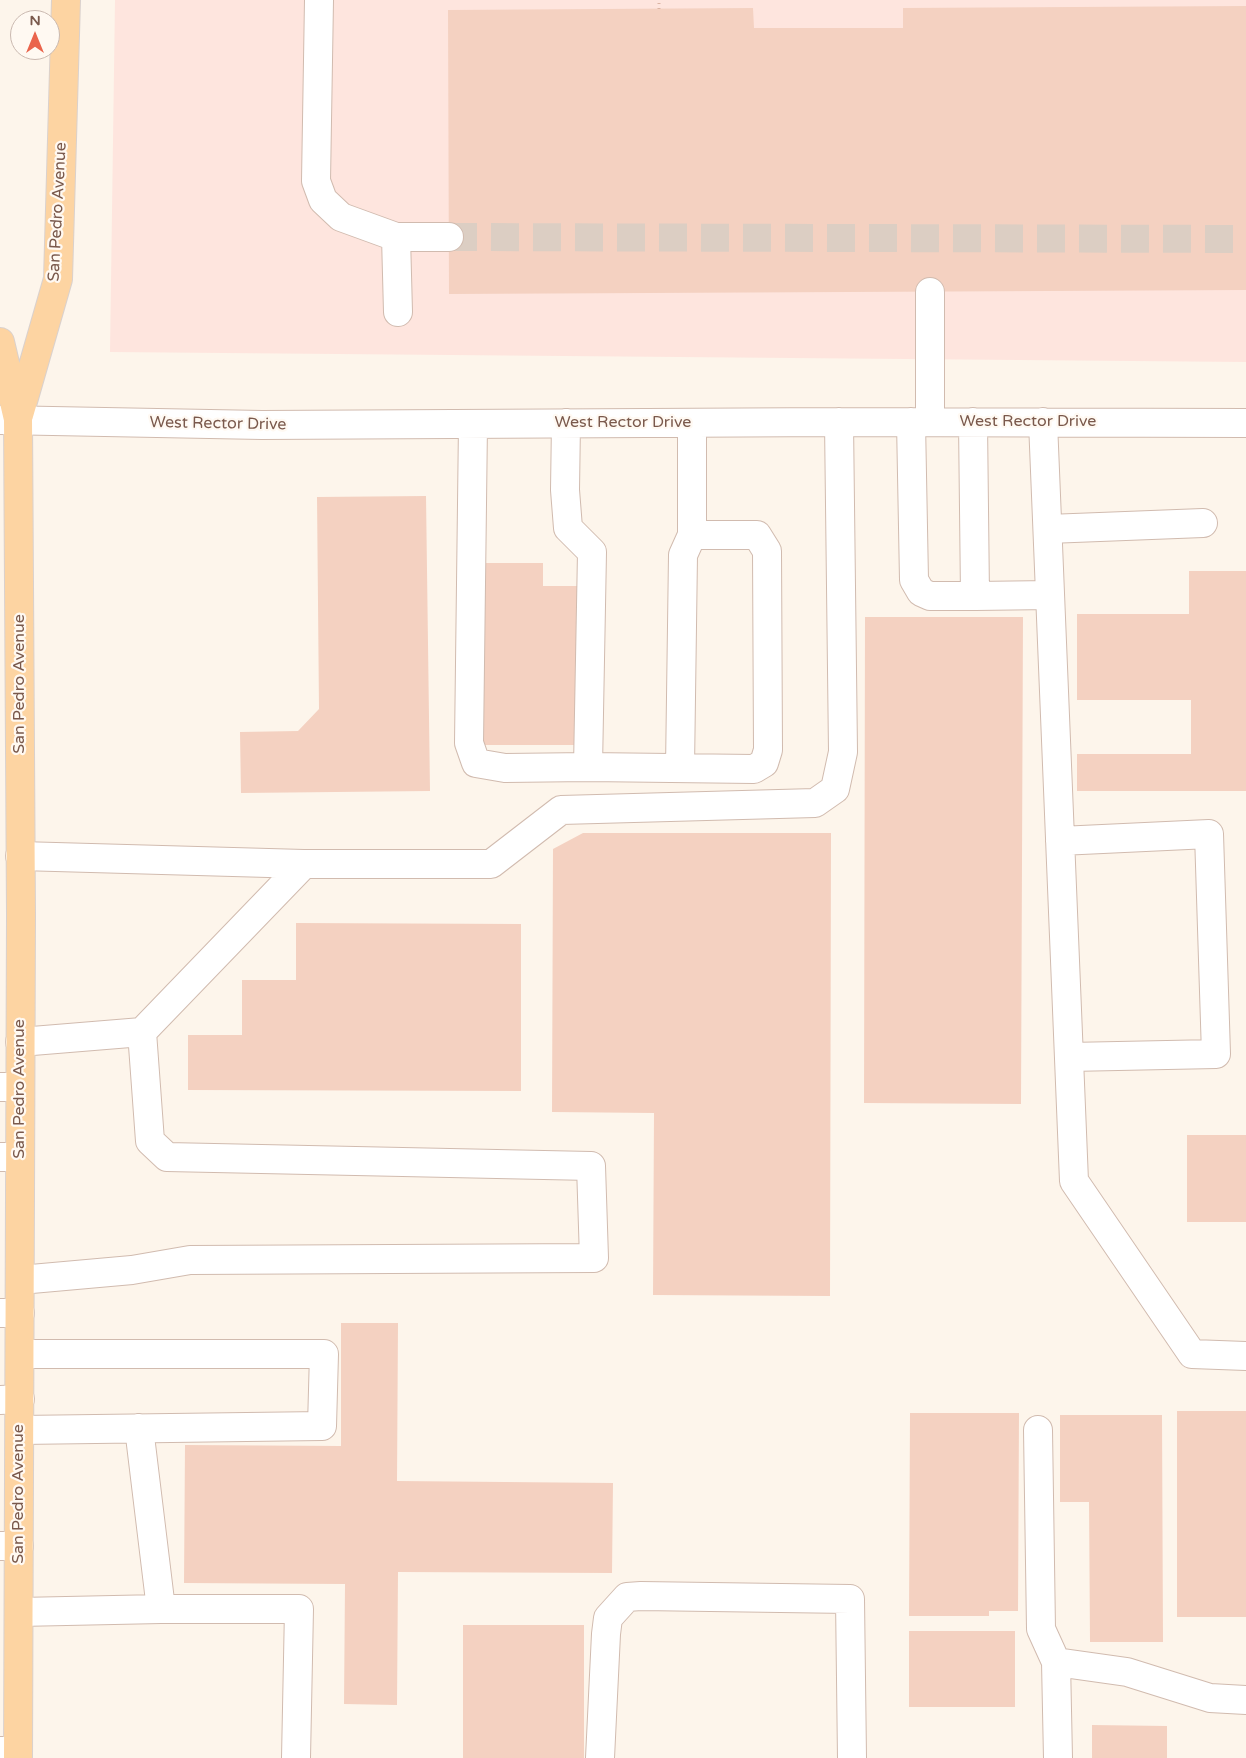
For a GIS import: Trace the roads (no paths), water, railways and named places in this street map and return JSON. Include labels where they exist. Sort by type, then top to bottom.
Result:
[{"type":"main road","name":"San Pedro Avenue","points":[[9,419],[58,279],[66,0]]},
{"type":"main road","name":"San Pedro Avenue","points":[[0,342],[9,419],[20,856],[20,1042],[10,1087],[10,1157],[20,1280],[10,1313],[20,1354],[10,1399],[20,1430],[10,1546],[18,1612],[12,1753]]},
{"type":"street","points":[[319,0],[316,181],[323,200],[341,217],[396,237],[449,237]]},
{"type":"street","points":[[396,237],[398,312]]},
{"type":"street","points":[[930,292],[920,422],[914,580],[921,592],[930,596],[1050,595]]},
{"type":"street","name":"West Rector Drive","points":[[9,419],[262,425],[839,422],[1246,423]]},
{"type":"street","points":[[20,856],[304,864],[491,864],[561,810],[815,802],[835,789],[843,752],[839,422]]},
{"type":"street","points":[[973,422],[975,596]]},
{"type":"street","points":[[1043,422],[1074,1181],[1192,1354],[1246,1356]]},
{"type":"street","points":[[566,423],[565,490],[568,528],[592,552],[588,767]]},
{"type":"street","points":[[680,768],[683,555],[692,535],[692,423]]},
{"type":"street","points":[[473,424],[469,743],[476,763],[505,768],[754,769],[764,763],[768,750],[767,551],[757,535],[692,535]]},
{"type":"street","points":[[1048,529],[1203,523]]},
{"type":"street","points":[[1060,841],[1209,834],[1216,1054],[1069,1057]]},
{"type":"street","points":[[20,1042],[142,1032],[304,864]]},
{"type":"street","points":[[20,1280],[132,1270],[190,1260],[594,1258],[592,1166],[167,1157],[150,1141],[142,1032]]},
{"type":"street","points":[[20,1354],[324,1354],[322,1426],[20,1430]]},
{"type":"street","points":[[139,1428],[161,1609]]},
{"type":"street","points":[[1038,1430],[1041,1629],[1056,1662],[1058,1758]]},
{"type":"street","points":[[600,1758],[608,1618],[627,1597],[641,1596],[850,1599],[852,1758]]},
{"type":"street","points":[[18,1612],[298,1609],[296,1758]]},
{"type":"street","points":[[1056,1662],[1127,1672],[1210,1698],[1246,1700]]},
{"type":"tunnel","points":[[449,237],[1246,239]]}]
